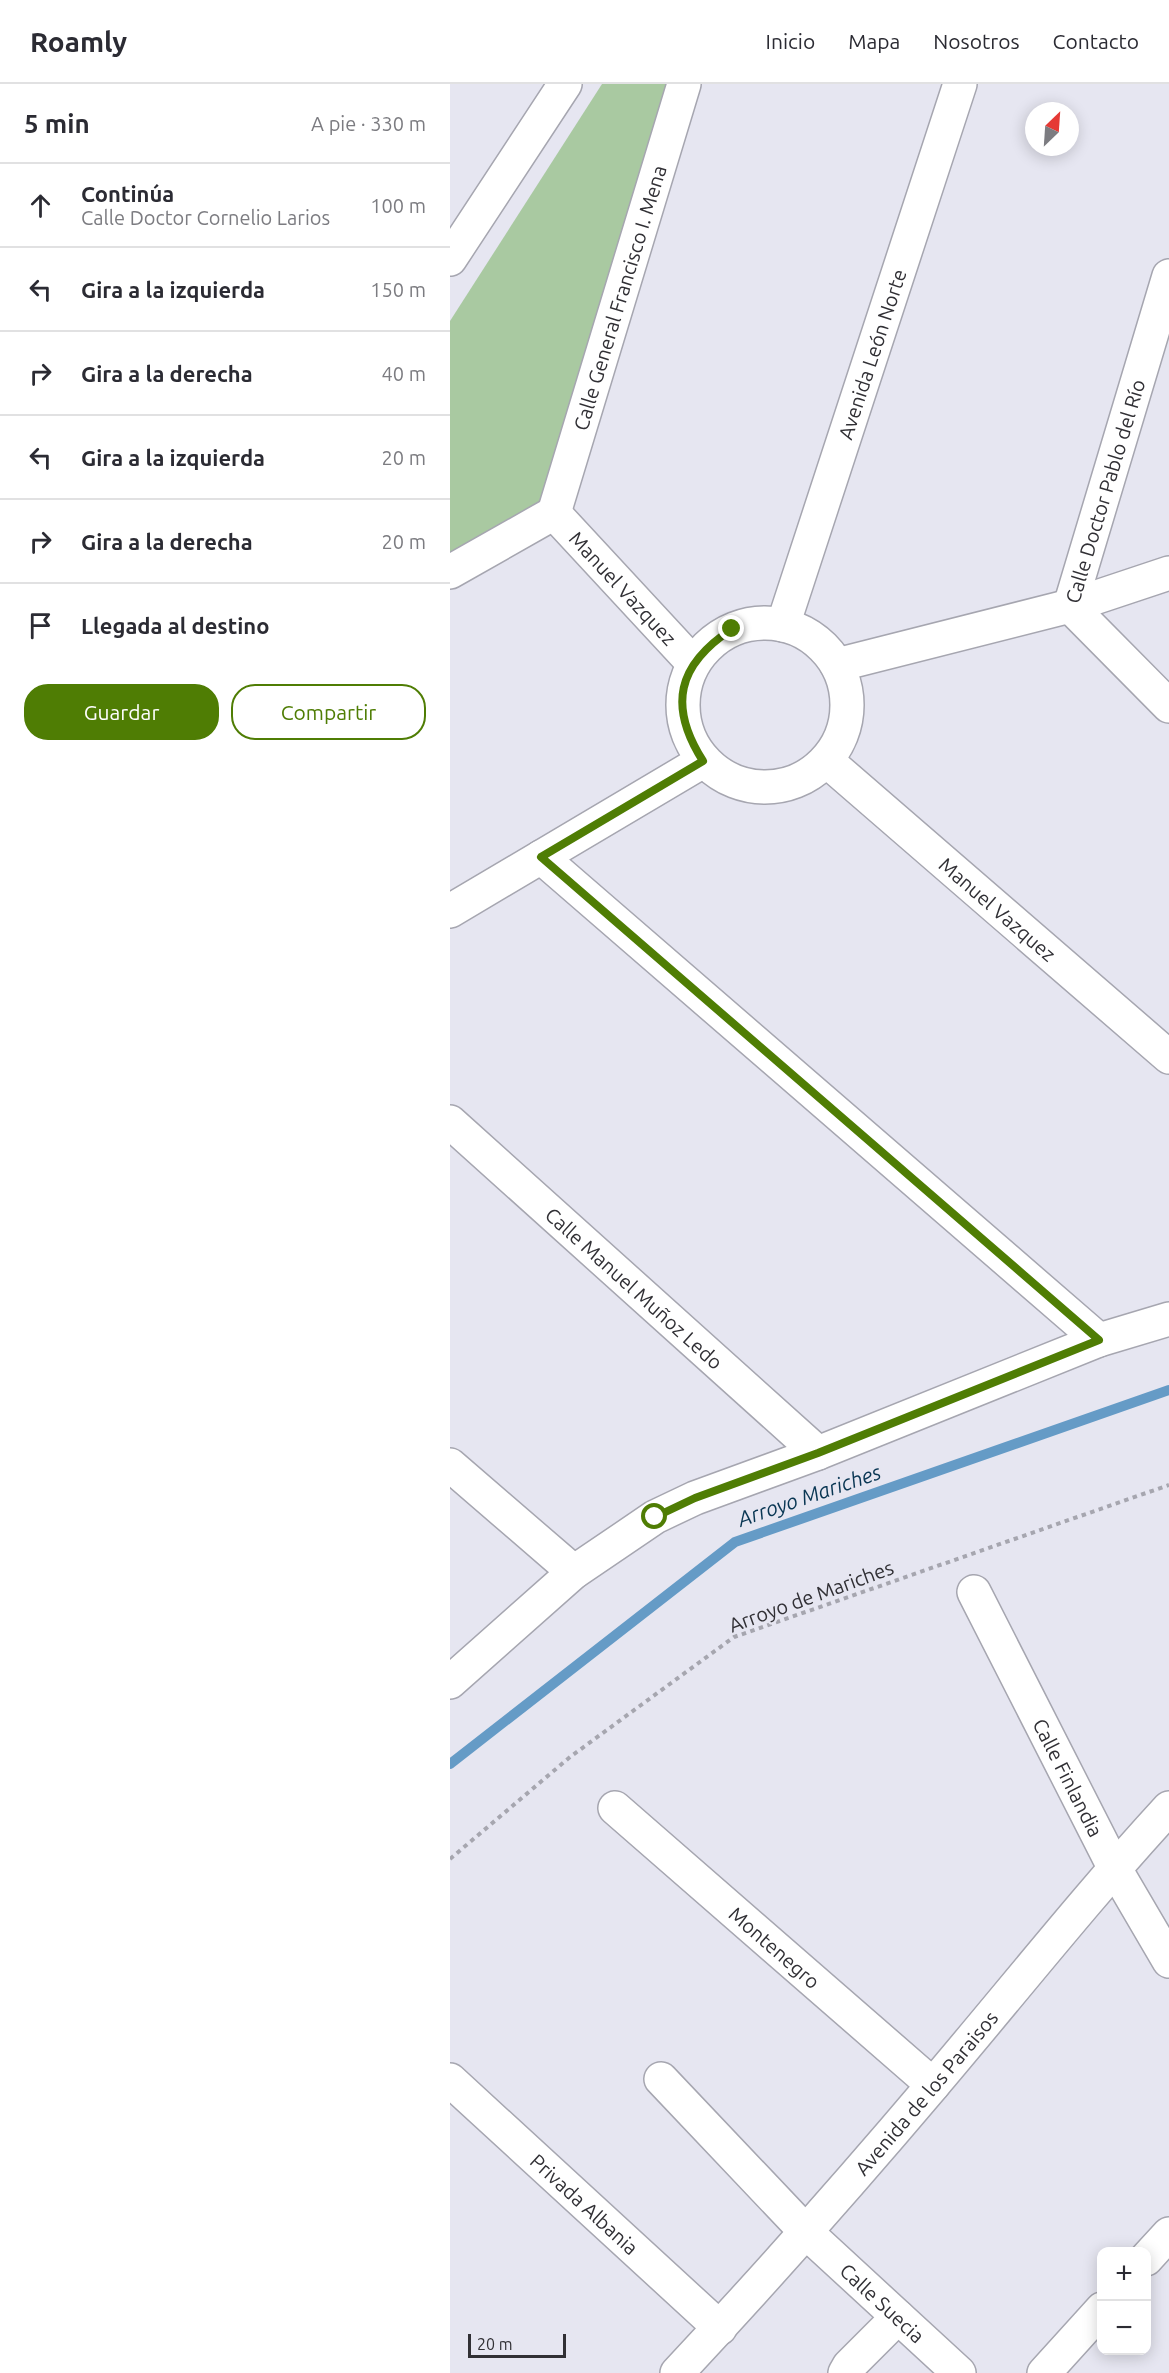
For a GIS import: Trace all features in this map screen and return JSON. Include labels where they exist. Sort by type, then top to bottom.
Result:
[{"type":"street","points":[[450,259],[565,84]]},
{"type":"street","name":"Calle General Francisco I. Mena","points":[[554,513],[684,84]]},
{"type":"street","name":"Avenida León Norte","points":[[783,625],[960,84]]},
{"type":"street","name":"Calle Doctor Pablo del Río","points":[[1169,276],[1070,606],[1169,706]]},
{"type":"street","points":[[450,572],[554,513]]},
{"type":"street","name":"Manuel Vazquez","points":[[554,513],[693,663]]},
{"type":"street","points":[[837,665],[1070,606],[1169,573]]},
{"type":"street","points":[[757,623],[783,625],[805,633],[823,646],[837,665],[846,689],[848,714],[841,739],[827,761],[805,778],[779,787],[751,787],[725,777],[703,761],[689,738],[682,713],[684,687],[693,663],[710,644],[732,629],[757,623]]},
{"type":"street","points":[[450,911],[703,761]]},
{"type":"street","name":"Manuel Vazquez","points":[[827,761],[1169,1057]]},
{"type":"street","points":[[541,857],[1099,1340]]},
{"type":"street","name":"Calle Manuel Muñoz Ledo","points":[[450,1122],[818,1453]]},
{"type":"street","points":[[450,1682],[574,1572],[655,1517],[695,1498],[818,1453],[1099,1340],[1169,1319]]},
{"type":"street","points":[[450,1465],[574,1572]]},
{"type":"street","name":"Calle Finlandia","points":[[974,1592],[1114,1867],[1169,1961]]},
{"type":"street","name":"Montenegro","points":[[615,1808],[933,2085]]},
{"type":"street","name":"Avenida de los Paraisos","points":[[677,2373],[807,2232],[933,2085],[1114,1867],[1169,1808]]},
{"type":"street","name":"Calle Suecia","points":[[661,2079],[807,2232],[959,2373]]},
{"type":"street","name":"Privada Albania","points":[[450,2080],[720,2328]]},
{"type":"street","points":[[1151,2254],[1169,2234]]},
{"type":"street","points":[[1044,2373],[1097,2313]]},
{"type":"street","points":[[845,2373],[849,2366],[898,2318]]},
{"type":"path","name":"Arroyo de Mariches","points":[[450,1859],[570,1757],[734,1636],[1169,1485]]},
{"type":"green space","points":[[602,84],[682,84],[571,486],[450,552],[450,321]]},
{"type":"waterway","name":"Arroyo Mariches","points":[[450,1764],[735,1542],[1169,1390]]},
{"type":"route","points":[[655,1517],[695,1498],[818,1453],[1099,1340],[541,857],[703,761],[689,738],[682,713],[684,687],[693,663],[710,644],[732,629]]}]
